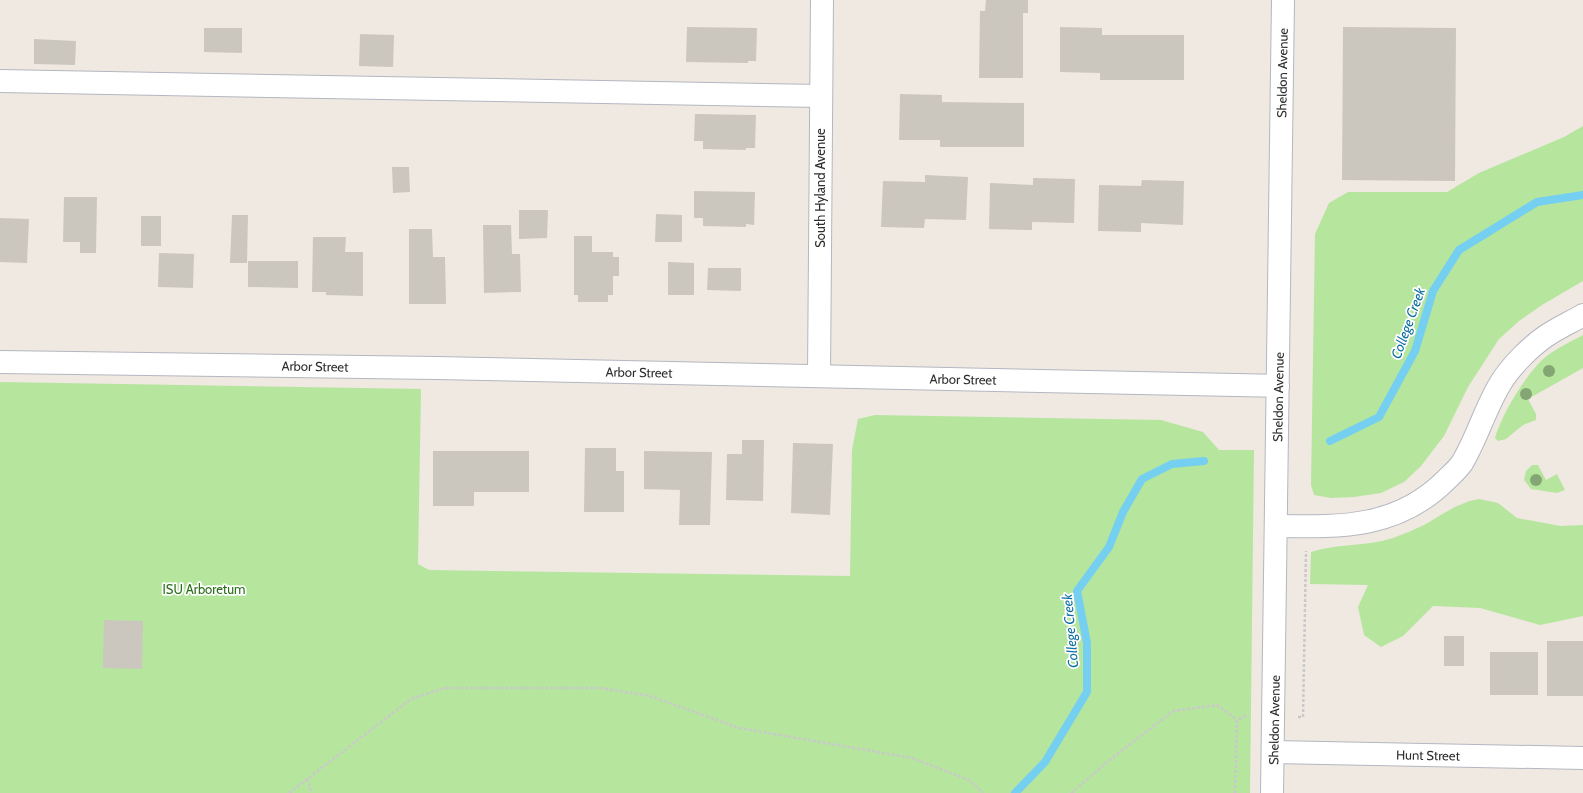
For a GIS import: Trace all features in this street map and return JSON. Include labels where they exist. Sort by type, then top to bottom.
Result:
[{"type":"street","name":"South Hyland Avenue","points":[[819,376],[822,0]]},
{"type":"street","name":"Sheldon Avenue","points":[[1272,793],[1283,0]]},
{"type":"street","points":[[0,81],[821,96]]},
{"type":"street","points":[[1276,526],[1333,526],[1360,523],[1388,517],[1414,506],[1437,489],[1462,464],[1500,383],[1521,357],[1545,336],[1583,315]]},
{"type":"street","name":"Arbor Street","points":[[0,362],[444,368],[1278,386]]},
{"type":"street","name":"Hunt Street","points":[[1273,752],[1583,758]]},
{"type":"path","points":[[1297,717],[1303,717],[1306,553]]},
{"type":"path","points":[[289,793],[411,699],[445,688],[601,688],[650,696],[739,728],[912,758],[969,780],[983,793]]},
{"type":"path","points":[[1071,793],[1116,755],[1173,711],[1216,705],[1237,720]]},
{"type":"path","points":[[1237,720],[1246,715],[1251,715]]},
{"type":"path","points":[[1235,793],[1237,720]]},
{"type":"path","points":[[307,779],[312,793]]},
{"type":"green space","points":[[1583,126],[1583,281],[1542,305],[1519,321],[1499,339],[1468,387],[1444,436],[1421,466],[1404,482],[1381,493],[1354,497],[1331,498],[1314,495],[1311,485],[1315,234],[1329,203],[1348,192],[1447,192],[1479,173],[1564,137]]},
{"type":"green space","points":[[1583,335],[1583,368],[1528,399],[1536,414],[1536,420],[1523,425],[1506,439],[1498,441],[1495,438],[1503,418],[1515,396],[1536,366],[1548,355]]},
{"type":"green space","name":"ISU Arboretum","points":[[0,382],[421,389],[418,564],[429,570],[850,576],[852,450],[858,419],[875,415],[1161,420],[1203,432],[1219,450],[1254,450],[1250,793],[0,793]]},
{"type":"green space","points":[[1532,465],[1538,465],[1546,480],[1557,474],[1565,490],[1557,493],[1531,489],[1524,480],[1526,471]]},
{"type":"green space","points":[[1479,499],[1498,503],[1517,518],[1561,526],[1583,525],[1583,616],[1540,625],[1480,608],[1433,606],[1403,636],[1381,647],[1364,635],[1358,607],[1368,585],[1310,584],[1311,552],[1331,547],[1373,543],[1393,538],[1424,525],[1464,503]]},
{"type":"building","points":[[986,0],[1028,0],[1028,13],[1023,13],[1023,78],[979,78],[980,11],[985,11]]},
{"type":"building","points":[[687,27],[757,28],[756,61],[748,61],[748,63],[686,62]]},
{"type":"building","points":[[1060,27],[1102,28],[1102,35],[1184,35],[1184,80],[1100,80],[1100,73],[1060,72]]},
{"type":"building","points":[[1343,27],[1456,28],[1455,181],[1342,180]]},
{"type":"building","points":[[204,28],[242,28],[242,53],[204,52]]},
{"type":"building","points":[[360,34],[394,35],[393,67],[359,66]]},
{"type":"building","points":[[34,39],[76,41],[75,65],[34,64]]},
{"type":"building","points":[[900,94],[942,95],[942,102],[1024,103],[1024,147],[940,147],[940,140],[899,140]]},
{"type":"building","points":[[695,114],[756,115],[755,148],[746,148],[746,150],[703,149],[703,141],[694,141]]},
{"type":"building","points":[[392,167],[409,167],[410,192],[393,193]]},
{"type":"building","points":[[925,175],[968,177],[966,220],[925,219],[924,228],[881,227],[883,181],[925,182]]},
{"type":"building","points":[[1033,178],[1075,179],[1074,223],[1032,222],[1032,230],[989,229],[990,183],[1033,185]]},
{"type":"building","points":[[1142,180],[1184,181],[1183,225],[1141,223],[1141,232],[1098,231],[1099,185],[1141,186]]},
{"type":"building","points":[[694,191],[755,192],[754,225],[746,224],[746,227],[703,226],[703,218],[694,218]]},
{"type":"building","points":[[64,197],[97,197],[96,253],[80,253],[80,242],[63,242]]},
{"type":"building","points":[[519,210],[548,210],[547,238],[519,239]]},
{"type":"building","points":[[656,214],[682,215],[682,242],[655,242]]},
{"type":"building","points":[[232,215],[248,215],[247,263],[230,263]]},
{"type":"building","points":[[141,216],[161,216],[161,246],[141,246]]},
{"type":"building","points":[[0,218],[29,219],[27,263],[0,262]]},
{"type":"building","points":[[483,225],[511,225],[512,254],[520,254],[521,292],[484,293]]},
{"type":"building","points":[[409,229],[432,229],[433,257],[445,257],[446,304],[409,304]]},
{"type":"building","points":[[574,236],[592,236],[592,252],[613,252],[613,257],[619,257],[619,276],[613,276],[613,295],[608,295],[608,302],[578,302],[578,295],[574,295]]},
{"type":"building","points":[[313,237],[346,237],[345,252],[363,252],[363,296],[326,295],[326,292],[312,292]]},
{"type":"building","points":[[159,253],[194,254],[193,288],[158,287]]},
{"type":"building","points":[[248,261],[298,261],[298,288],[248,287]]},
{"type":"building","points":[[668,262],[694,263],[694,295],[668,295]]},
{"type":"building","points":[[708,268],[741,268],[741,291],[707,290]]},
{"type":"building","points":[[742,440],[764,440],[763,501],[726,500],[727,454],[742,454]]},
{"type":"building","points":[[793,443],[833,444],[830,515],[791,513]]},
{"type":"building","points":[[585,448],[616,448],[616,471],[624,471],[624,512],[584,512]]},
{"type":"building","points":[[433,451],[529,451],[529,492],[474,492],[474,506],[433,506]]},
{"type":"building","points":[[644,451],[712,452],[710,525],[679,525],[680,490],[644,489]]},
{"type":"building","points":[[104,620],[143,621],[142,669],[103,668]]},
{"type":"building","points":[[1444,636],[1464,636],[1464,666],[1444,666]]},
{"type":"building","points":[[1547,641],[1583,641],[1583,696],[1547,696]]},
{"type":"building","points":[[1490,652],[1538,652],[1538,695],[1490,695]]},
{"type":"waterway","name":"College Creek","points":[[1330,441],[1379,417],[1415,351],[1433,291],[1459,250],[1537,202],[1583,195]]},
{"type":"waterway","name":"College Creek","points":[[1015,793],[1045,762],[1087,692],[1087,643],[1077,591],[1109,547],[1123,512],[1142,479],[1172,464],[1204,461]]}]
